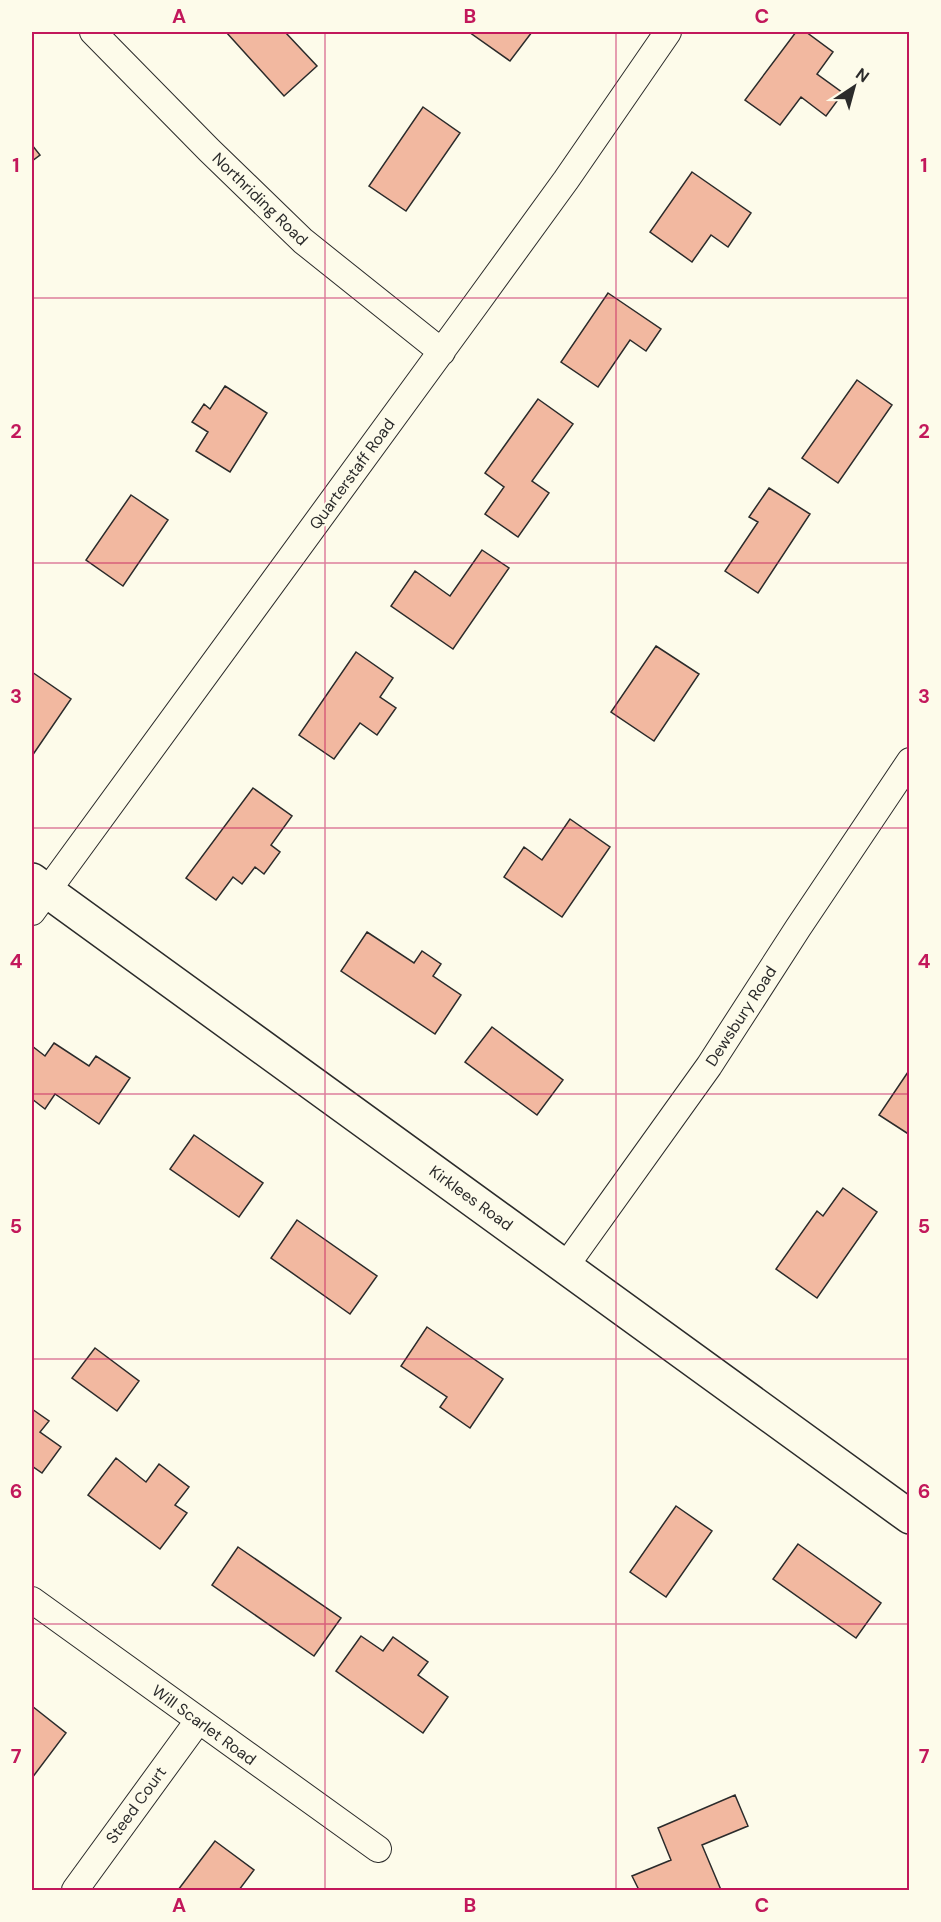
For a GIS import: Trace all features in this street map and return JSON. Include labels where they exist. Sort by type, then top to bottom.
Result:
[{"type":"street","name":"Northriding Road","points":[[93,32],[209,150],[303,241],[442,352]]},
{"type":"street","name":"Quarterstaff Road","points":[[37,894],[442,352],[566,180],[668,32]]},
{"type":"street","name":"Dewsbury Road","points":[[565,1267],[709,1066],[909,761]]},
{"type":"street","name":"Kirklees Road","points":[[37,894],[565,1267],[909,1517]]},
{"type":"street","name":"Will Scarlet Road","points":[[32,1600],[378,1849]]},
{"type":"street","name":"Steed Court","points":[[75,1890],[198,1721]]},
{"type":"building","points":[[226,32],[285,32],[317,66],[284,96]]},
{"type":"building","points":[[469,32],[532,32],[510,61]]},
{"type":"building","points":[[796,32],[806,32],[833,52],[817,74],[843,93],[826,116],[801,97],[780,125],[745,100]]},
{"type":"building","points":[[423,107],[460,133],[406,211],[369,186]]},
{"type":"building","points":[[32,145],[40,155],[32,161]]},
{"type":"building","points":[[692,172],[751,213],[728,247],[711,235],[692,262],[650,232]]},
{"type":"building","points":[[608,293],[661,329],[646,351],[630,340],[598,387],[561,362]]},
{"type":"building","points":[[857,380],[892,405],[838,483],[802,458]]},
{"type":"building","points":[[225,386],[267,413],[230,472],[196,451],[208,432],[192,422],[204,404],[210,409]]},
{"type":"building","points":[[538,399],[573,424],[532,481],[549,493],[518,537],[485,514],[504,487],[485,473]]},
{"type":"building","points":[[769,488],[810,514],[758,593],[725,571],[758,522],[749,517]]},
{"type":"building","points":[[131,495],[168,520],[123,586],[86,560]]},
{"type":"building","points":[[482,550],[509,568],[453,649],[391,606],[415,571],[450,596]]},
{"type":"building","points":[[656,646],[699,674],[654,741],[611,712]]},
{"type":"building","points":[[356,652],[393,678],[380,697],[396,708],[377,735],[360,723],[334,759],[299,735]]},
{"type":"building","points":[[32,672],[71,699],[32,756]]},
{"type":"building","points":[[253,788],[292,816],[271,845],[280,852],[264,874],[255,867],[242,884],[233,877],[216,900],[186,878]]},
{"type":"building","points":[[570,819],[610,847],[562,917],[504,877],[524,847],[542,860]]},
{"type":"building","points":[[367,932],[414,963],[422,951],[441,964],[433,976],[461,995],[435,1034],[341,971]]},
{"type":"building","points":[[492,1027],[563,1080],[537,1115],[465,1062]]},
{"type":"building","points":[[54,1043],[89,1066],[96,1056],[130,1078],[99,1124],[55,1094],[45,1109],[32,1099],[32,1046],[45,1056]]},
{"type":"building","points":[[910,1069],[910,1135],[879,1115]]},
{"type":"building","points":[[194,1135],[263,1183],[239,1217],[170,1169]]},
{"type":"building","points":[[843,1188],[877,1212],[817,1298],[776,1269],[817,1211],[823,1216]]},
{"type":"building","points":[[297,1220],[377,1276],[350,1314],[271,1258]]},
{"type":"building","points":[[427,1327],[503,1379],[470,1428],[440,1407],[447,1397],[401,1366]]},
{"type":"building","points":[[95,1348],[139,1381],[117,1411],[72,1378]]},
{"type":"building","points":[[32,1409],[49,1421],[40,1432],[61,1447],[42,1473],[32,1466]]},
{"type":"building","points":[[116,1458],[146,1482],[159,1464],[189,1487],[175,1505],[187,1513],[160,1549],[88,1495]]},
{"type":"building","points":[[676,1506],[712,1531],[666,1597],[630,1572]]},
{"type":"building","points":[[798,1544],[881,1603],[856,1638],[773,1579]]},
{"type":"building","points":[[238,1547],[341,1618],[314,1656],[212,1585]]},
{"type":"building","points":[[361,1636],[383,1651],[393,1637],[428,1662],[418,1675],[448,1697],[423,1733],[336,1671]]},
{"type":"building","points":[[32,1706],[66,1733],[32,1778]]},
{"type":"building","points":[[735,1795],[748,1826],[702,1845],[721,1890],[639,1890],[632,1876],[671,1860],[658,1828]]},
{"type":"building","points":[[215,1841],[254,1870],[239,1890],[178,1890]]}]
